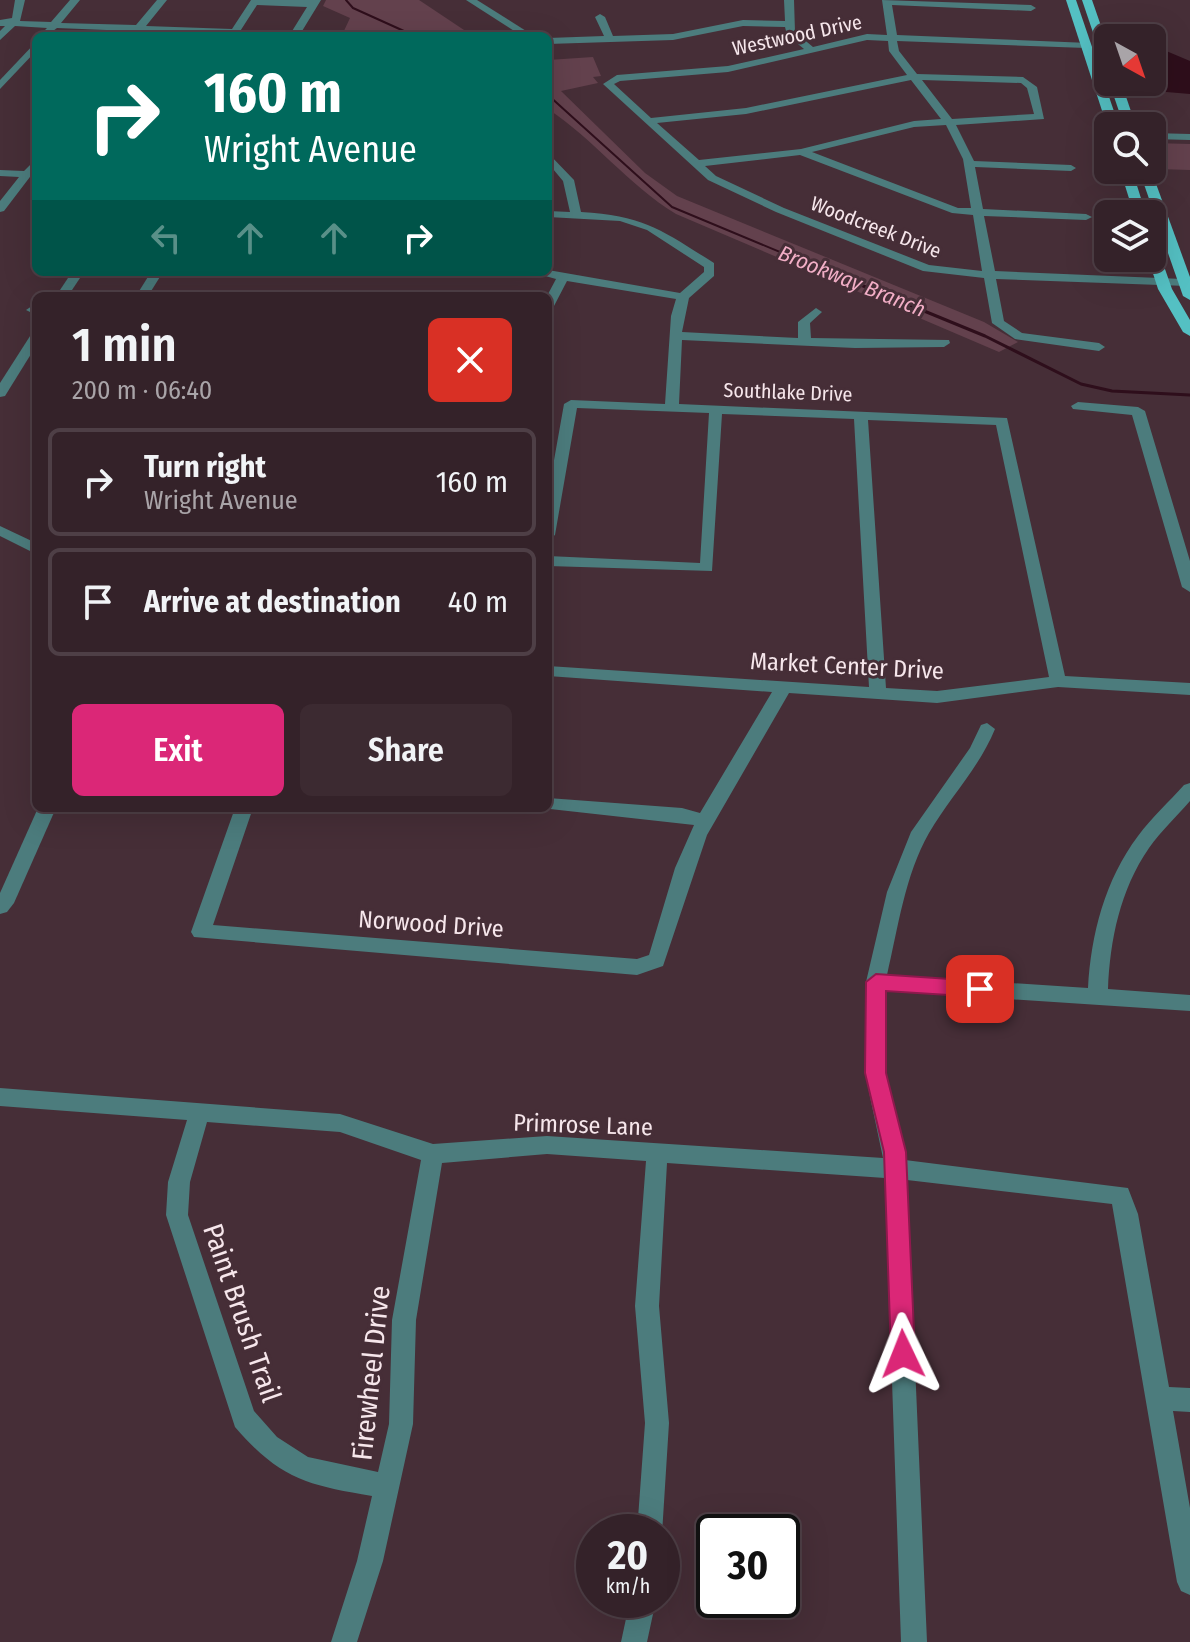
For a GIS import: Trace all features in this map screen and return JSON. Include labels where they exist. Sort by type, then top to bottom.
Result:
[{"type":"main road","points":[[1071,0],[1108,112]]},
{"type":"main road","points":[[1087,0],[1095,24]]},
{"type":"main road","points":[[1081,30],[1094,30]]},
{"type":"main road","points":[[1150,184],[1190,296]]},
{"type":"main road","points":[[1159,272],[1190,332]]},
{"type":"street","points":[[0,37],[20,14],[20,0]]},
{"type":"street","points":[[48,32],[75,0]]},
{"type":"street","points":[[0,23],[136,32],[162,0]]},
{"type":"street","points":[[471,0],[523,32]]},
{"type":"street","points":[[789,0],[788,24],[795,39],[810,49]]},
{"type":"street","points":[[235,32],[256,1],[315,2]]},
{"type":"street","points":[[1031,8],[887,1],[894,51],[962,141],[969,164],[995,318],[1019,336],[1099,347]]},
{"type":"street","points":[[296,32],[315,2]]},
{"type":"street","points":[[600,17],[610,40]]},
{"type":"street","points":[[552,41],[673,37],[743,23],[788,24]]},
{"type":"street","name":"Westwood Drive","points":[[612,79],[694,74],[852,39],[891,37],[1086,45]]},
{"type":"street","points":[[0,86],[32,50]]},
{"type":"street","points":[[648,121],[746,111],[911,77],[1019,79],[1030,84],[1040,117],[1035,120],[948,121],[896,128],[801,152],[694,164]]},
{"type":"street","name":"Woodcreek Drive","points":[[612,79],[608,84],[612,90],[694,164],[734,189],[908,261],[943,272],[1183,283]]},
{"type":"street","points":[[1166,136],[1190,137]]},
{"type":"street","points":[[801,152],[916,199],[956,211],[1086,217]]},
{"type":"street","points":[[552,161],[568,180],[576,215]]},
{"type":"street","points":[[969,164],[1071,168]]},
{"type":"street","points":[[0,209],[32,167]]},
{"type":"street","points":[[0,173],[26,174]]},
{"type":"street","points":[[552,214],[621,218],[651,228],[710,266],[710,273],[683,297],[676,336],[672,407]]},
{"type":"street","points":[[552,275],[683,297]]},
{"type":"street","points":[[552,298],[563,277]]},
{"type":"street","points":[[805,342],[804,322],[816,312]]},
{"type":"street","points":[[676,336],[805,342],[944,343]]},
{"type":"street","points":[[0,393],[32,342]]},
{"type":"street","name":"Southlake Drive","points":[[552,512],[571,404],[1002,421],[1058,681]]},
{"type":"street","points":[[1078,406],[1138,411],[1190,587]]},
{"type":"street","points":[[552,561],[707,568],[716,409]]},
{"type":"street","points":[[861,415],[878,695]]},
{"type":"street","points":[[0,530],[32,542]]},
{"type":"street","name":"Market Center Drive","points":[[552,671],[937,697],[1058,681],[1190,689]]},
{"type":"street","points":[[552,804],[682,815],[705,821],[750,752],[783,687]]},
{"type":"street","points":[[914,1642],[896,1169],[875,1073],[876,982],[896,892],[920,832],[978,750],[987,729]]},
{"type":"street","points":[[1098,995],[1099,961],[1107,913],[1125,873],[1144,842],[1190,789]]},
{"type":"street","points":[[0,907],[5,903],[45,812]]},
{"type":"street","name":"Norwood Drive","points":[[243,812],[201,932],[637,967],[656,961],[705,821]]},
{"type":"street","points":[[876,982],[1190,1003]]},
{"type":"street","name":"Primrose Lane","points":[[0,1097],[340,1123],[433,1154],[547,1145],[896,1169],[1120,1195],[1127,1214],[1161,1398]]},
{"type":"street","name":"Paint Brush Trail","points":[[199,1114],[179,1182],[177,1215],[244,1418],[268,1446],[301,1467],[323,1475],[389,1486]]},
{"type":"street","points":[[651,1514],[657,1423],[647,1306],[657,1153]]},
{"type":"street","name":"Firewheel Drive","points":[[344,1642],[389,1486],[403,1402],[404,1320],[433,1154]]},
{"type":"street","points":[[1190,1400],[1161,1398],[1190,1582]]},
{"type":"street","points":[[634,1642],[639,1618]]},
{"type":"shaded area","points":[[326,0],[419,0],[467,32],[343,32],[350,18],[323,6]]},
{"type":"shaded area","points":[[1166,51],[1190,61],[1190,94],[1166,92]]},
{"type":"shaded area","points":[[593,57],[601,76],[593,77],[598,83],[561,91],[645,173],[677,196],[984,322],[1018,342],[999,352],[676,214],[552,112],[552,60]]},
{"type":"shaded area","points":[[1166,143],[1190,144],[1190,170],[1166,169]]},
{"type":"waterway","name":"Brookway Branch","points":[[346,0],[353,8],[406,32]]},
{"type":"waterway","name":"Brookway Branch","points":[[552,99],[672,207],[804,262]]},
{"type":"waterway","name":"Brookway Branch","points":[[800,260],[985,336],[1081,384],[1112,391],[1190,395]]},
{"type":"route","points":[[903,1354],[895,1152],[875,1073],[876,982],[980,989]]}]
